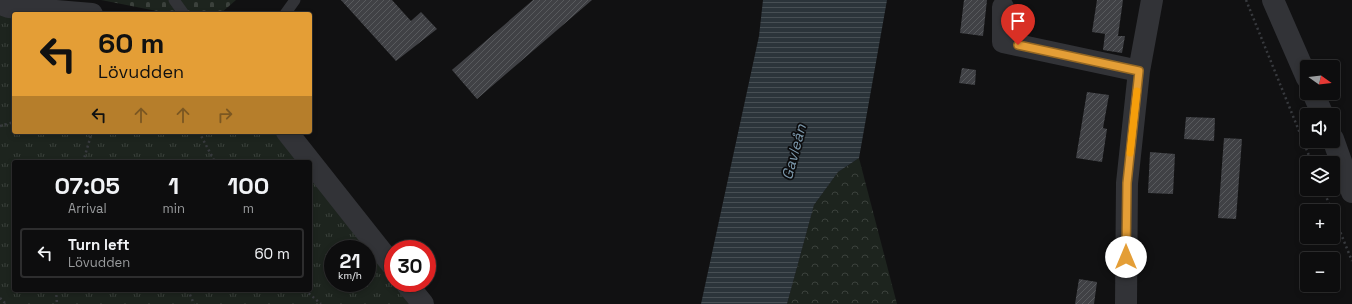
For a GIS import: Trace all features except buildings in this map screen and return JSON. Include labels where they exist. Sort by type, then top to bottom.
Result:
[{"type":"street","points":[[1126,304],[1127,183],[1139,71],[1152,0]]},
{"type":"street","points":[[1273,0],[1300,62]]},
{"type":"street","points":[[0,4],[9,7],[68,12]]},
{"type":"street","points":[[1003,7],[1003,42],[1139,71]]},
{"type":"street","points":[[289,134],[309,160]]},
{"type":"street","points":[[1336,148],[1352,192]]},
{"type":"street","points":[[312,164],[384,255]]},
{"type":"street","points":[[413,292],[423,304]]},
{"type":"lane","points":[[174,0],[183,12]]},
{"type":"lane","points":[[286,12],[295,0]]},
{"type":"path","points":[[1246,0],[1309,156]]},
{"type":"path","points":[[0,126],[12,123]]},
{"type":"path","points":[[84,160],[91,134]]},
{"type":"path","points":[[200,134],[214,160]]},
{"type":"path","points":[[1340,231],[1352,261]]},
{"type":"path","points":[[56,292],[57,304]]},
{"type":"path","points":[[189,292],[194,304]]},
{"type":"path","points":[[307,292],[321,304]]},
{"type":"path","points":[[0,298],[6,304]]},
{"type":"green space","points":[[101,0],[236,0],[222,12],[162,12]]},
{"type":"green space","points":[[0,4],[12,13],[12,134],[289,134],[309,160],[12,160],[12,292],[312,292],[312,164],[372,240],[324,240],[324,292],[376,292],[376,245],[384,255],[384,292],[413,292],[423,304],[0,304]]},
{"type":"green space","points":[[859,158],[897,304],[787,304],[814,205],[838,172]]},
{"type":"water","name":"Gavleån","points":[[763,0],[887,0],[859,158],[838,172],[814,205],[787,304],[701,304],[759,36]]},
{"type":"slow traffic","points":[[1130,153],[1137,91]]},
{"type":"route","points":[[1018,45],[1139,71],[1127,183],[1126,257]]}]
